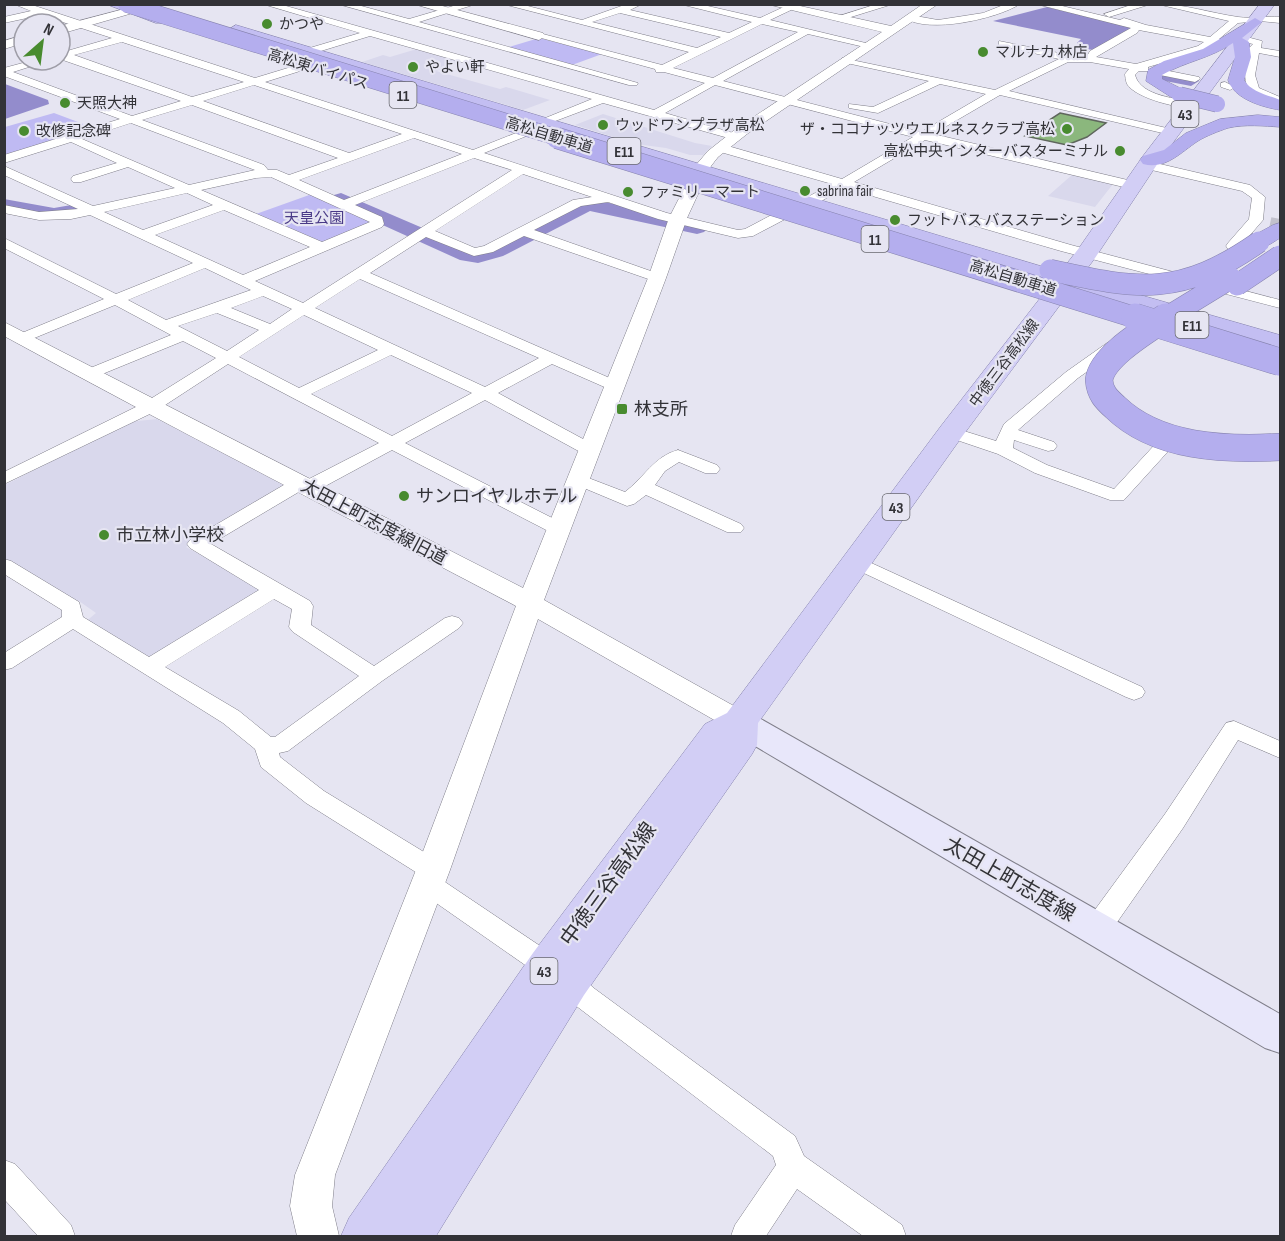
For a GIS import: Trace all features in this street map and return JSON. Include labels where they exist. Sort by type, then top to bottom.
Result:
[{"type":"highway","name":"高松東バイパス","points":[[113,4],[134,7],[306,58],[329,58],[542,123],[697,177]]},
{"type":"highway","name":"高松東バイパス","points":[[157,5],[525,133],[697,177],[1061,288],[1281,343]]},
{"type":"highway","name":"高松自動車道","points":[[134,7],[761,192],[1281,352]]},
{"type":"highway","name":"高松自動車道","points":[[134,7],[1281,363]]},
{"type":"highway","points":[[1252,20],[1209,52],[1170,64],[1154,73],[1154,81],[1160,86],[1192,94],[1281,106]]},
{"type":"highway","points":[[1248,45],[1236,80],[1238,86],[1255,97],[1281,106]]},
{"type":"highway","points":[[1192,94],[1217,104],[1281,113]]},
{"type":"highway","points":[[1149,162],[1171,154],[1192,137],[1226,123],[1258,120],[1281,122]]},
{"type":"highway","points":[[761,192],[1006,260],[1072,275],[1124,282],[1184,281],[1273,240]]},
{"type":"highway","points":[[1273,240],[1140,349],[1126,364],[1119,377],[1120,390],[1132,406],[1154,421],[1185,431],[1221,438],[1258,437],[1281,429]]},
{"type":"highway","points":[[1273,240],[1126,345],[1108,360],[1099,376],[1101,393],[1115,410],[1140,426],[1176,439],[1222,448],[1281,447]]},
{"type":"highway","name":"高松東バイパス","points":[[1061,288],[1144,322],[1281,363]]},
{"type":"highway","points":[[1178,330],[1198,342],[1230,354],[1281,386]]},
{"type":"main road","name":"中徳三谷高松線","points":[[368,1236],[558,974],[740,745],[740,722],[951,432],[1087,253],[1132,185],[1171,132],[1192,94],[1248,45],[1252,20],[1268,4]]},
{"type":"main road","name":"太田上町志度線","points":[[740,722],[1281,1035]]},
{"type":"main road","name":"中徳三谷高松線","points":[[407,1236],[558,974]]},
{"type":"street","points":[[18,4],[677,221],[738,234],[748,233],[847,184],[1001,93],[1070,57]]},
{"type":"street","points":[[267,4],[461,60],[607,97],[655,114],[736,137]]},
{"type":"street","points":[[288,10],[309,4]]},
{"type":"street","points":[[342,4],[633,83]]},
{"type":"street","points":[[420,4],[926,137],[1132,185]]},
{"type":"street","points":[[4,159],[251,82],[369,34],[472,4]]},
{"type":"street","points":[[507,4],[700,52]]},
{"type":"street","points":[[461,60],[638,4]]},
{"type":"street","points":[[684,4],[869,45]]},
{"type":"street","points":[[773,4],[891,30]]},
{"type":"street","points":[[863,4],[884,6]]},
{"type":"street","points":[[318,1236],[311,1215],[310,1198],[315,1175],[430,877],[530,603],[657,278],[677,221],[697,177],[721,148],[846,60],[932,4]]},
{"type":"street","points":[[910,18],[938,23],[985,15],[1016,4]]},
{"type":"street","points":[[1040,4],[1100,16],[1131,24],[1137,28],[1094,53],[1090,58]]},
{"type":"street","points":[[1100,16],[1147,4]]},
{"type":"street","points":[[1161,4],[1252,20],[1281,20]]},
{"type":"street","points":[[72,27],[134,7],[157,5]]},
{"type":"street","points":[[602,6],[731,36]]},
{"type":"street","points":[[838,18],[884,6]]},
{"type":"street","points":[[622,88],[788,8]]},
{"type":"street","points":[[4,21],[42,11]]},
{"type":"street","points":[[1112,19],[1144,28],[1215,41]]},
{"type":"street","points":[[1192,94],[1161,99],[1139,88],[1129,77],[1132,70],[1202,48],[1252,20]]},
{"type":"street","points":[[655,114],[807,31]]},
{"type":"street","points":[[72,53],[124,38]]},
{"type":"street","points":[[1033,49],[1052,39]]},
{"type":"street","points":[[1002,43],[1141,68]]},
{"type":"street","points":[[1281,54],[1248,45],[1248,83],[1253,90],[1281,100]]},
{"type":"street","points":[[72,60],[348,157]]},
{"type":"street","points":[[846,60],[1001,93],[1157,131],[1171,132]]},
{"type":"street","points":[[1034,61],[1055,64]]},
{"type":"street","points":[[948,71],[990,81],[975,88]]},
{"type":"street","points":[[4,72],[133,119],[263,172],[292,178],[348,203],[377,220],[377,224],[244,280]]},
{"type":"street","points":[[1164,73],[1192,94]]},
{"type":"street","points":[[835,102],[874,111],[940,80]]},
{"type":"street","points":[[542,123],[607,97]]},
{"type":"street","points":[[348,203],[525,133]]},
{"type":"street","points":[[292,178],[411,135]]},
{"type":"street","points":[[71,138],[321,247]]},
{"type":"street","points":[[721,148],[1087,253],[1281,304]]},
{"type":"street","points":[[1149,162],[1252,191],[1258,197],[1273,240]]},
{"type":"street","points":[[77,179],[129,163]]},
{"type":"street","points":[[4,170],[488,394],[590,450]]},
{"type":"street","points":[[4,479],[150,407],[521,170]]},
{"type":"street","points":[[4,209],[50,216],[263,172]]},
{"type":"street","points":[[421,233],[474,252],[488,249],[526,232],[578,203],[607,198]]},
{"type":"street","points":[[144,234],[225,205]]},
{"type":"street","points":[[526,232],[657,278]]},
{"type":"street","points":[[1191,281],[1233,246],[1273,240]]},
{"type":"street","points":[[1233,246],[1273,240]]},
{"type":"street","points":[[4,242],[559,529]]},
{"type":"street","points":[[13,336],[117,300],[206,263]]},
{"type":"street","points":[[359,273],[615,386]]},
{"type":"street","points":[[165,326],[265,290]]},
{"type":"street","points":[[218,308],[272,330]]},
{"type":"street","points":[[1006,441],[1010,428],[1072,375],[1144,322]]},
{"type":"street","points":[[89,374],[184,335]]},
{"type":"street","name":"太田上町志度線旧道","points":[[13,336],[530,603],[740,722]]},
{"type":"street","points":[[299,394],[392,349]]},
{"type":"street","points":[[374,676],[300,627],[303,606],[197,544],[305,485],[395,443],[551,358]]},
{"type":"street","points":[[1095,360],[1091,386],[1105,408],[1144,434],[1197,451],[1232,455],[1281,454]]},
{"type":"street","points":[[951,432],[1048,446]]},
{"type":"street","points":[[1006,441],[1041,469],[1117,496],[1166,442]]},
{"type":"street","points":[[578,479],[627,500],[644,488],[659,467],[678,455],[711,469]]},
{"type":"street","points":[[644,488],[734,528]]},
{"type":"street","points":[[856,562],[1134,692]]},
{"type":"street","points":[[4,565],[72,607],[73,620]]},
{"type":"street","points":[[149,667],[274,590]]},
{"type":"street","points":[[4,663],[73,620]]},
{"type":"street","points":[[73,620],[231,717],[266,745],[280,745],[374,676],[452,623]]},
{"type":"street","points":[[1096,930],[1174,821],[1234,729],[1281,750]]},
{"type":"street","points":[[266,745],[268,761],[315,797],[362,824],[784,1146],[793,1167],[890,1236]]},
{"type":"street","points":[[747,1236],[793,1167]]},
{"type":"street","points":[[4,1175],[59,1236]]},
{"type":"shaded area","points":[[1047,7],[1133,28],[1094,50],[1077,48],[1081,45],[1077,43],[1081,39],[993,21]]},
{"type":"shaded area","points":[[417,49],[461,62],[436,71],[550,100],[523,110],[362,62],[383,55],[390,57]]},
{"type":"shaded area","points":[[5,84],[48,100],[49,104],[5,119]]},
{"type":"shaded area","points":[[603,114],[695,143],[712,146],[703,155],[690,155],[666,148],[636,144],[575,125]]},
{"type":"shaded area","points":[[1073,174],[1113,184],[1095,207],[1048,196]]},
{"type":"shaded area","name":"市立林小学校","points":[[157,419],[288,486],[222,523],[186,547],[264,590],[150,662],[84,623],[96,613],[79,601],[64,598],[5,559],[5,485],[128,422]]},
{"type":"green space","points":[[539,38],[602,54],[572,65],[509,47]]},
{"type":"green space","points":[[54,113],[94,128],[5,157],[5,127]]},
{"type":"green space","name":"天皇公園","points":[[312,194],[371,221],[368,225],[320,243],[256,214]]},
{"type":"building","name":"ザ・ココナッツウエルネスクラブ高松","points":[[1060,113],[1106,123],[1087,137],[1067,145],[1025,136]]},
{"type":"waterway","points":[[1166,76],[1191,81]]},
{"type":"waterway","points":[[341,199],[424,237],[468,255],[478,256],[495,251],[587,204],[697,228]]},
{"type":"waterway","points":[[4,205],[54,214],[83,209]]},
{"type":"tunnel","points":[[1270,224],[1280,226]]},
{"type":"place","name":"かつや","points":[[267,24]]},
{"type":"place","name":"マルナカ 林店","points":[[983,52]]},
{"type":"place","name":"やよい軒","points":[[413,67]]},
{"type":"place","name":"天照大神","points":[[65,103]]},
{"type":"place","name":"ウッドワンプラザ高松","points":[[603,125]]},
{"type":"place","name":"ザ・ココナッツウエルネスクラブ高松","points":[[1067,129]]},
{"type":"place","name":"改修記念碑","points":[[24,131]]},
{"type":"place","name":"高松中央インターバスターミナル","points":[[1120,151]]},
{"type":"place","name":"sabrina fair","points":[[805,191]]},
{"type":"place","name":"ファミリーマート","points":[[628,192]]},
{"type":"place","name":"フットバス バスステーション","points":[[895,220]]},
{"type":"place","name":"林支所","points":[[622,409]]},
{"type":"place","name":"サンロイヤルホテル","points":[[404,496]]},
{"type":"place","name":"市立林小学校","points":[[104,535]]}]
